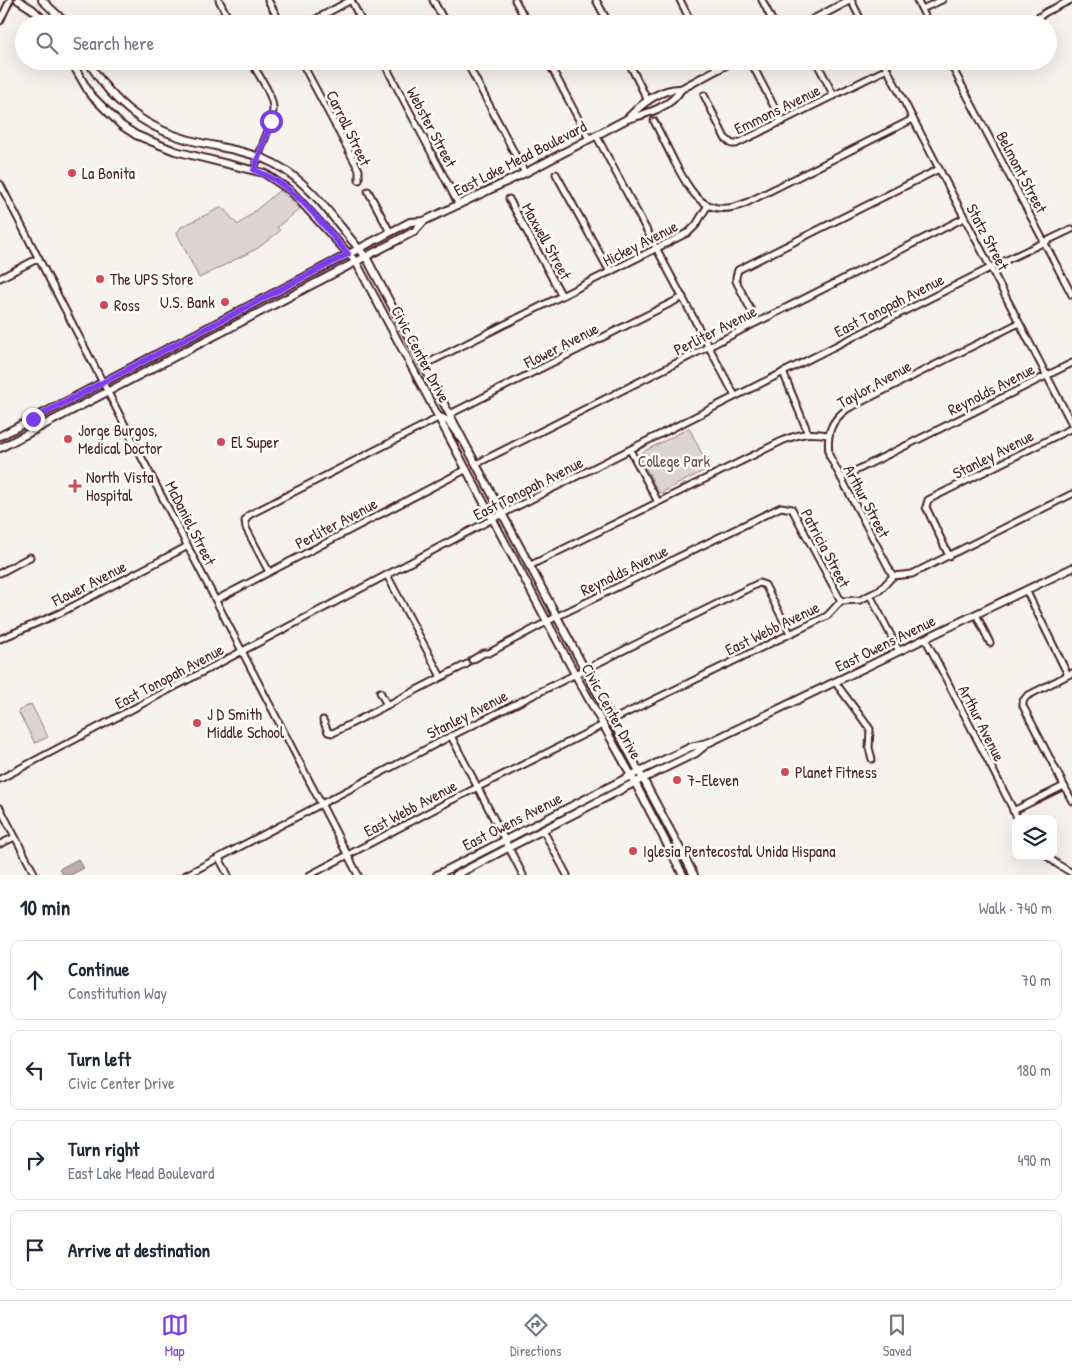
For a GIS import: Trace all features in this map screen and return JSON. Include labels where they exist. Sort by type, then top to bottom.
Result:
[{"type":"main road","points":[[18,0],[38,15]]},
{"type":"main road","points":[[42,0],[58,15]]},
{"type":"main road","points":[[821,15],[847,1]]},
{"type":"main road","name":"Civic Center Drive","points":[[76,70],[90,94],[121,125],[136,134],[175,151],[264,173],[292,191],[356,262],[683,875]]},
{"type":"main road","name":"Civic Center Drive","points":[[94,70],[113,96],[147,124],[175,136],[258,156],[286,170],[309,188],[366,257],[694,875]]},
{"type":"main road","name":"East Lake Mead Boulevard","points":[[627,119],[640,105],[648,100],[672,88],[681,88],[716,70]]},
{"type":"main road","name":"East Lake Mead Boulevard","points":[[0,436],[410,222],[424,221],[459,205],[525,173],[627,119],[644,115],[676,98],[681,88]]},
{"type":"main road","name":"East Lake Mead Boulevard","points":[[0,448],[415,232],[424,221]]},
{"type":"main road","points":[[218,323],[223,331]]},
{"type":"main road","points":[[426,392],[441,411],[450,414]]},
{"type":"main road","points":[[440,417],[448,421],[457,435],[464,441]]},
{"type":"main road","points":[[18,426],[40,427]]},
{"type":"main road","name":"East Owens Avenue","points":[[456,875],[507,843],[543,830],[690,747],[710,742],[1072,568]]},
{"type":"main road","name":"East Owens Avenue","points":[[438,875],[507,843],[633,779]]},
{"type":"street","points":[[0,21],[10,0]]},
{"type":"street","points":[[219,0],[226,15]]},
{"type":"street","points":[[268,0],[276,15]]},
{"type":"street","points":[[324,15],[351,0],[358,15]]},
{"type":"street","points":[[433,0],[441,15]]},
{"type":"street","points":[[515,0],[523,15]]},
{"type":"street","points":[[596,0],[604,15]]},
{"type":"street","points":[[680,0],[688,15]]},
{"type":"street","points":[[762,0],[770,15]]},
{"type":"street","points":[[917,0],[925,15]]},
{"type":"street","points":[[922,9],[942,0]]},
{"type":"street","points":[[1042,15],[1071,0]]},
{"type":"street","points":[[847,1],[857,15]]},
{"type":"street","points":[[254,170],[271,121],[273,108],[268,93],[256,70]]},
{"type":"street","name":"Carroll Street","points":[[306,70],[359,170],[359,180]]},
{"type":"street","name":"Webster Street","points":[[388,70],[459,205]]},
{"type":"street","points":[[471,70],[525,173]]},
{"type":"street","points":[[553,70],[589,139]]},
{"type":"street","points":[[633,70],[648,100]]},
{"type":"street","points":[[755,70],[782,122]]},
{"type":"street","points":[[821,70],[834,96]]},
{"type":"street","name":"Emmons Avenue","points":[[704,95],[726,138],[732,144],[736,144],[885,70]]},
{"type":"street","name":"Statz Street","points":[[888,70],[1072,424]]},
{"type":"street","name":"Belmont Street","points":[[954,70],[1072,295]]},
{"type":"street","points":[[654,121],[691,192],[708,205],[724,208],[737,207],[746,203],[913,119]]},
{"type":"street","points":[[596,135],[735,396]]},
{"type":"street","points":[[757,322],[736,281],[738,270],[939,169]]},
{"type":"street","points":[[556,174],[610,272]]},
{"type":"street","name":"McDaniel Street","points":[[0,184],[358,875]]},
{"type":"street","name":"Carroll Street","points":[[368,191],[390,232]]},
{"type":"street","name":"Maxwell Street","points":[[509,199],[562,296]]},
{"type":"street","name":"Hickey Avenue","points":[[424,365],[689,232],[696,225],[708,205]]},
{"type":"street","name":"Perliter Avenue","points":[[476,464],[964,218]]},
{"type":"street","name":"East Tonopah Avenue","points":[[0,779],[502,514],[990,268],[1072,229]]},
{"type":"street","points":[[0,278],[39,258]]},
{"type":"street","name":"Flower Avenue","points":[[450,414],[683,298]]},
{"type":"street","name":"Taylor Avenue","points":[[829,434],[831,427],[840,414],[847,409],[1019,323]]},
{"type":"street","name":"Reynolds Avenue","points":[[840,478],[1072,363]]},
{"type":"street","points":[[783,372],[807,433]]},
{"type":"street","points":[[269,572],[246,528],[244,521],[249,515],[440,417]]},
{"type":"street","name":"Stanley Avenue","points":[[949,556],[926,508],[928,500],[1072,428]]},
{"type":"street","points":[[529,566],[784,440],[799,434],[829,434]]},
{"type":"street","name":"Arthur Street","points":[[829,434],[829,455],[892,576]]},
{"type":"street","points":[[630,450],[658,502]]},
{"type":"street","name":"Perliter Avenue","points":[[216,600],[466,469]]},
{"type":"street","points":[[892,576],[912,574],[1072,494]]},
{"type":"street","name":"Reynolds Avenue","points":[[323,720],[328,732],[333,734],[469,662],[484,652],[489,653],[557,617],[781,507],[789,508]]},
{"type":"street","name":"Patricia Street","points":[[789,508],[792,509],[841,601]]},
{"type":"street","name":"Flower Avenue","points":[[0,639],[60,613],[188,546]]},
{"type":"street","points":[[0,573],[30,557]]},
{"type":"street","points":[[387,575],[441,677]]},
{"type":"street","name":"East Webb Avenue","points":[[612,720],[827,616],[841,601],[860,600],[880,590],[892,576]]},
{"type":"street","name":"Stanley Avenue","points":[[186,875],[451,736],[759,583],[765,585],[790,633]]},
{"type":"street","points":[[1026,590],[1070,674],[1027,696],[1023,701],[1023,706],[1072,801]]},
{"type":"street","name":"Patricia Street","points":[[870,595],[899,651]]},
{"type":"street","points":[[976,614],[990,642]]},
{"type":"street","name":"Arthur Avenue","points":[[925,638],[1016,815]]},
{"type":"street","points":[[835,682],[870,729],[869,748],[872,759]]},
{"type":"street","points":[[380,692],[387,705]]},
{"type":"street","name":"East Webb Avenue","points":[[310,875],[478,787],[603,725]]},
{"type":"street","points":[[451,736],[523,875]]},
{"type":"street","points":[[1013,811],[1064,786]]},
{"type":"street","points":[[0,808],[35,875]]},
{"type":"street","points":[[543,830],[567,875]]},
{"type":"street","points":[[0,844],[15,837]]},
{"type":"street","points":[[219,858],[228,875]]},
{"type":"street","points":[[1051,860],[1064,872],[1072,873]]},
{"type":"green space","points":[[280,190],[300,209],[277,227],[280,231],[258,248],[199,278],[177,233],[181,227],[222,207],[238,225]]},
{"type":"green space","name":"College Park","points":[[689,428],[709,468],[659,494],[639,454]]},
{"type":"green space","points":[[31,704],[48,737],[35,743],[18,711]]},
{"type":"shaded area","points":[[78,859],[84,868],[71,875],[63,875],[59,869]]},
{"type":"place","name":"La Bonita","points":[[72,173]]},
{"type":"place","name":"The UPS Store","points":[[100,279]]},
{"type":"place","name":"U.S. Bank","points":[[225,302]]},
{"type":"place","name":"Ross","points":[[104,305]]},
{"type":"place","name":"Jorge Burgos, Medical Doctor","points":[[68,439]]},
{"type":"place","name":"El Super","points":[[221,442]]},
{"type":"place","name":"North Vista Hospital","points":[[75,486]]},
{"type":"place","name":"J D Smith Middle School","points":[[197,723]]},
{"type":"place","name":"Planet Fitness","points":[[785,772]]},
{"type":"place","name":"7-Eleven","points":[[677,780]]},
{"type":"place","name":"Iglesia Pentecostal Unida Hispana","points":[[633,851]]},
{"type":"route","points":[[33,419],[348,254],[292,191],[264,173],[254,170],[271,121]]}]
